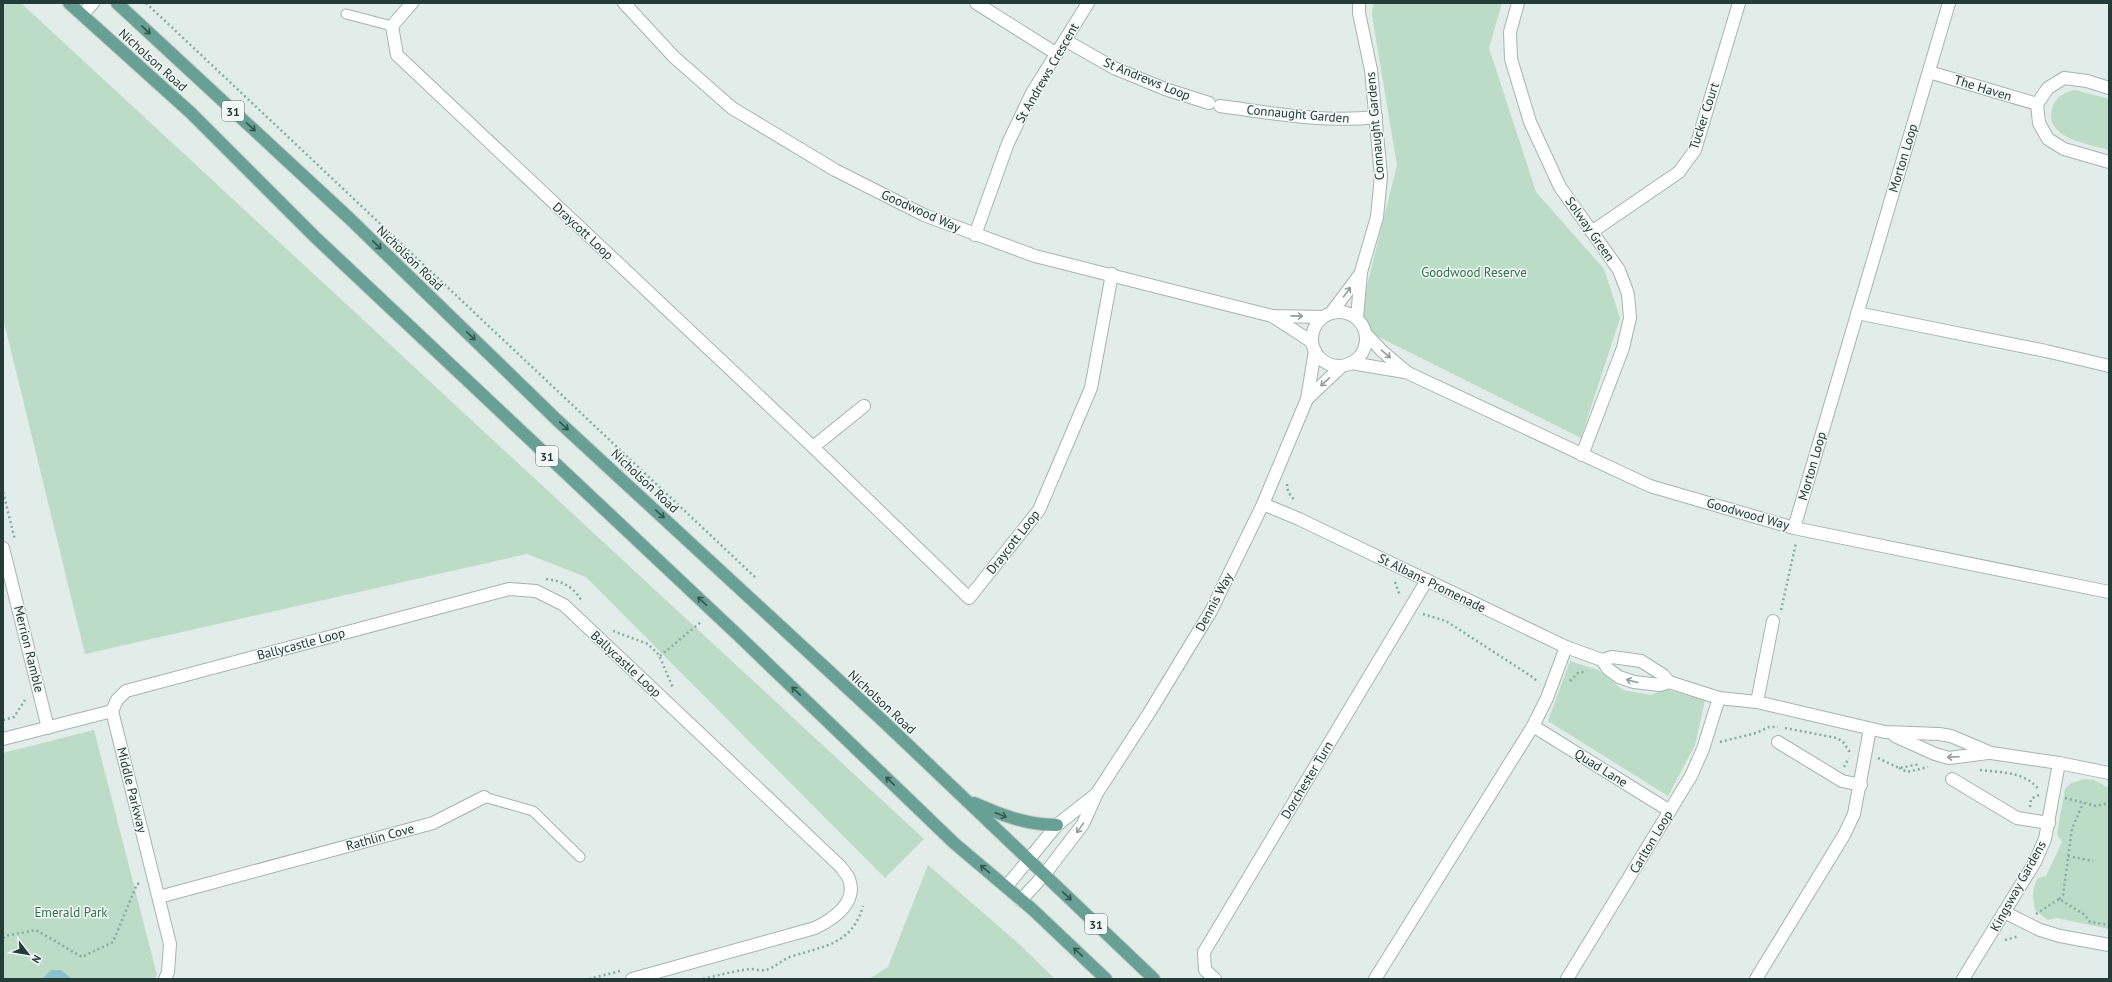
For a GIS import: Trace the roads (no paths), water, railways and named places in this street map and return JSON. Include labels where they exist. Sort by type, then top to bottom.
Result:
[{"type":"main road","name":"Nicholson Road","points":[[70,3],[191,113],[315,237],[741,638],[954,843],[1021,900],[1106,979]]},
{"type":"main road","name":"Nicholson Road","points":[[117,3],[349,218],[557,420],[965,800],[1154,979]]},
{"type":"main road","points":[[965,800],[1005,817],[1025,822],[1057,825]]},
{"type":"street","points":[[82,15],[93,3]]},
{"type":"street","points":[[392,26],[412,3]]},
{"type":"street","name":"Goodwood Way","points":[[624,3],[674,57],[732,108],[835,170],[924,215],[1035,256],[1112,274],[1272,316],[1327,315],[1345,312],[1357,318],[1366,334],[1383,352],[1408,373],[1582,456],[1650,486],[1797,528],[2109,592]]},
{"type":"street","points":[[976,3],[1057,54]]},
{"type":"street","name":"St Andrews Crescent","points":[[975,235],[1008,143],[1032,93],[1088,3]]},
{"type":"street","name":"Connaught Gardens","points":[[1357,318],[1362,272],[1377,217],[1382,176],[1371,70],[1359,13],[1359,3]]},
{"type":"street","name":"Solway Green","points":[[1518,3],[1510,32],[1511,59],[1530,122],[1560,187],[1620,270],[1628,294],[1630,318],[1623,348],[1582,456]]},
{"type":"street","name":"Tucker Court","points":[[1593,231],[1679,172],[1695,150],[1739,3]]},
{"type":"street","name":"Morton Loop","points":[[1797,528],[1857,313],[1949,3]]},
{"type":"street","name":"Draycott Loop","points":[[392,26],[397,55],[813,447],[969,598],[1039,510],[1091,388],[1112,274]]},
{"type":"street","name":"St Andrews Loop","points":[[1065,40],[1114,68],[1165,89],[1215,105]]},
{"type":"street","name":"The Haven","points":[[1929,72],[2037,104]]},
{"type":"street","points":[[2109,88],[2087,81],[2064,78],[2048,88],[2037,104],[2039,123],[2048,139],[2064,149],[2109,162]]},
{"type":"street","name":"Connaught Garden","points":[[1215,105],[1320,118],[1354,120],[1376,117]]},
{"type":"street","name":"Connaught Gardens","points":[[1327,315],[1362,272]]},
{"type":"street","points":[[1857,313],[2046,351],[2109,366]]},
{"type":"street","points":[[1313,347],[1314,328],[1327,315]]},
{"type":"street","name":"Goodwood Way","points":[[1272,316],[1313,347],[1328,364],[1347,364],[1408,373]]},
{"type":"street","points":[[1347,364],[1361,355],[1365,346],[1366,334]]},
{"type":"street","name":"Dennis Way","points":[[1021,900],[1044,874],[1083,824],[1097,793],[1149,713],[1211,612],[1263,504],[1307,398],[1313,347]]},
{"type":"street","name":"Dennis Way","points":[[1307,398],[1347,364]]},
{"type":"street","points":[[813,447],[864,406]]},
{"type":"street","name":"St Albans Promenade","points":[[1263,504],[1300,519],[1566,647],[1602,660],[1612,658],[1641,661],[1663,675],[1670,682],[1718,698],[1757,702],[1884,732],[1945,735],[1991,753],[2059,763],[2109,773]]},
{"type":"street","name":"Merrion Ramble","points":[[3,548],[48,728]]},
{"type":"street","name":"Dorchester Turn","points":[[1215,979],[1205,970],[1204,952],[1427,580]]},
{"type":"street","name":"Ballycastle Loop","points":[[112,711],[117,700],[126,691],[509,589],[536,590],[564,605],[840,866],[849,879],[850,893],[844,908],[832,919],[815,928],[629,974]]},
{"type":"street","points":[[1757,702],[1773,621]]},
{"type":"street","points":[[1375,979],[1533,726],[1547,698],[1566,647]]},
{"type":"street","name":"St Albans Promenade","points":[[1602,660],[1608,669],[1619,676],[1634,682],[1660,685],[1670,682]]},
{"type":"street","name":"Carlton Loop","points":[[1567,979],[1691,776],[1703,749],[1718,698]]},
{"type":"street","points":[[3,739],[112,711]]},
{"type":"street","name":"Middle Parkway","points":[[112,711],[170,944],[168,972],[165,979]]},
{"type":"street","name":"Quad Lane","points":[[1533,726],[1670,810]]},
{"type":"street","points":[[1756,979],[1844,835],[1854,814],[1861,785],[1870,729]]},
{"type":"street","name":"St Albans Promenade","points":[[1884,732],[1949,758],[1991,753]]},
{"type":"street","points":[[1778,742],[1842,781],[1861,785]]},
{"type":"street","name":"Kingsway Gardens","points":[[1964,979],[2035,862],[2045,839],[2059,763]]},
{"type":"street","points":[[1952,779],[2017,818],[2048,823]]},
{"type":"street","name":"Dennis Way","points":[[1006,887],[1057,825],[1097,793]]},
{"type":"street","name":"Rathlin Cove","points":[[159,897],[433,823],[484,797]]},
{"type":"street","points":[[2004,912],[2028,924],[2060,936],[2109,944]]},
{"type":"lane","points":[[346,14],[392,26]]},
{"type":"lane","name":"Rathlin Cove","points":[[484,797],[533,811],[580,857]]},
{"type":"water","points":[[51,970],[61,970],[72,979],[42,979]]},
{"type":"park label","name":"Goodwood Reserve","points":[[1474,272]]},
{"type":"park label","name":"Emerald Park","points":[[71,912]]}]
